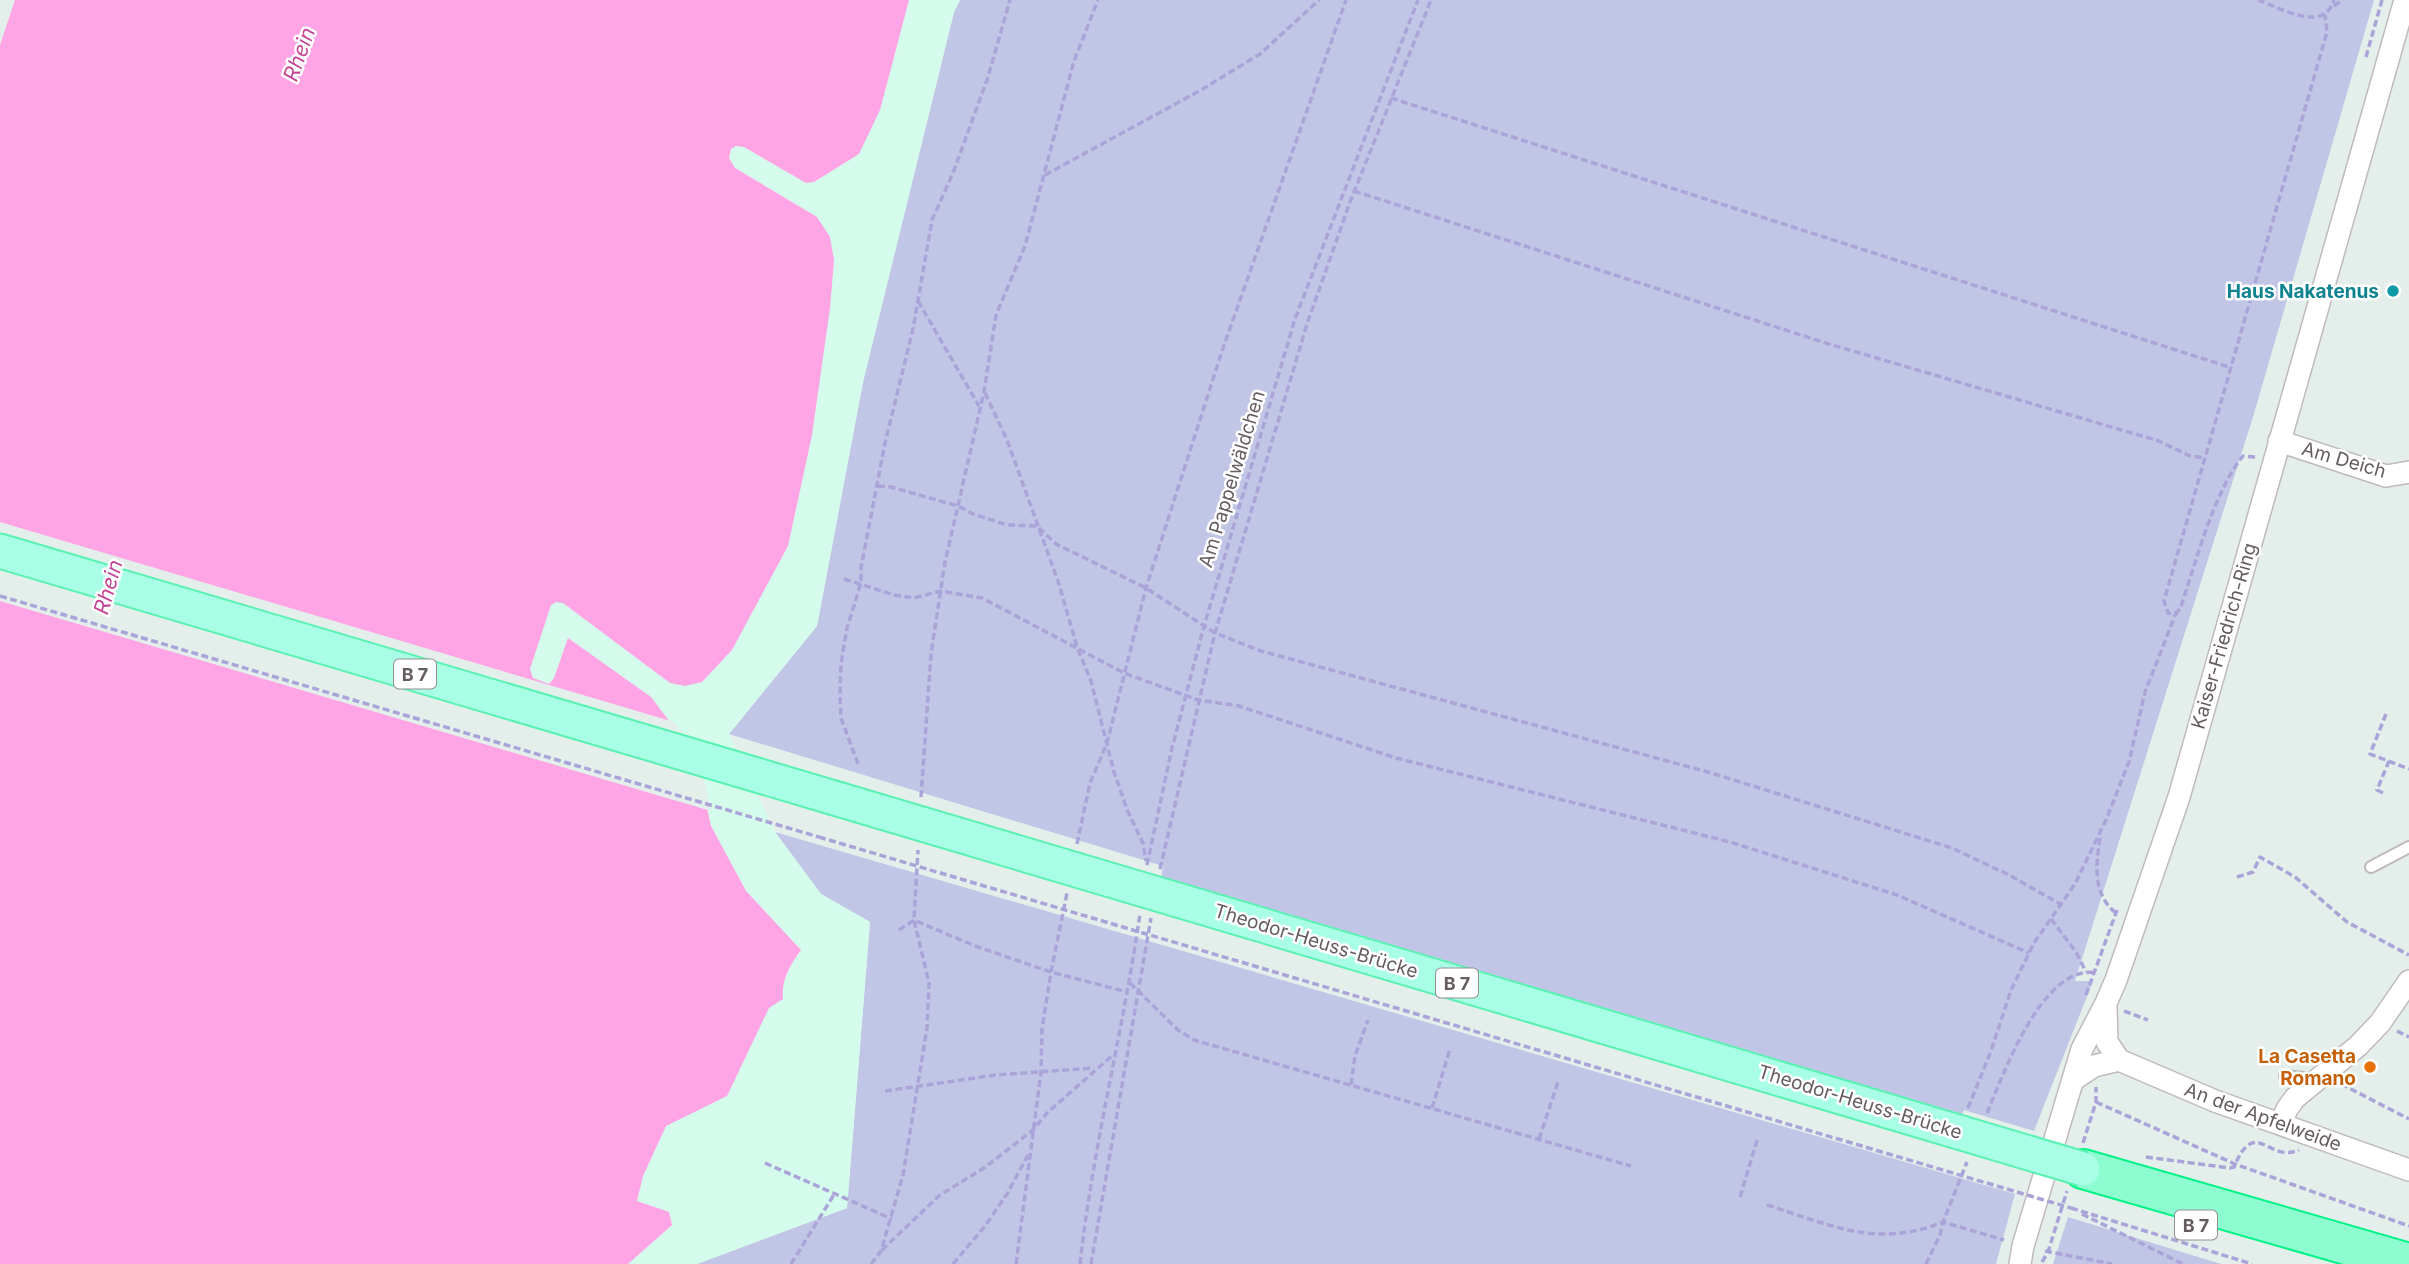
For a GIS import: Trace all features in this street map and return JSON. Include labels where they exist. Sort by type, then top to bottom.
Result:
[{"type":"highway","name":"B 7","points":[[2077,1189],[2409,1263]]},
{"type":"highway","name":"B 7","points":[[2077,1189],[2234,1236],[2315,1264]]},
{"type":"main road","name":"B 7","points":[[0,551],[824,818]]},
{"type":"main road","name":"B 7","points":[[0,575],[824,818]]},
{"type":"main road","name":"Theodor-Heuss-Brücke","points":[[824,818],[2077,1189]]},
{"type":"street","name":"Kaiser-Friedrich-Ring","points":[[2020,1264],[2081,1049],[2116,1007],[2179,797],[2405,0]]},
{"type":"street","name":"Am Deich","points":[[2276,451],[2386,476],[2409,472]]},
{"type":"street","points":[[2281,1123],[2295,1098],[2358,1046],[2380,1023],[2409,981]]},
{"type":"street","points":[[2073,1080],[2094,1066],[2119,1060],[2107,1042],[2116,1007]]},
{"type":"street","name":"An der Apfelweide","points":[[2119,1060],[2215,1101],[2409,1170]]},
{"type":"lane","points":[[2371,867],[2409,847]]},
{"type":"lane","points":[[2284,1076],[2320,1077]]},
{"type":"path","points":[[858,764],[841,718],[841,663],[847,628],[861,583],[861,568],[918,300],[932,220],[953,173],[988,77],[1010,0]]},
{"type":"path","points":[[920,802],[931,654],[958,506],[981,407],[996,315],[1025,246],[1074,61],[1098,0]]},
{"type":"path","points":[[1045,176],[1201,90],[1260,54],[1319,0]]},
{"type":"path","points":[[1076,850],[1090,783],[1107,743],[1146,587],[1222,351],[1346,0]]},
{"type":"path","name":"Am Pappelwäldchen","points":[[1145,877],[1172,748],[1203,626],[1295,319],[1418,0]]},
{"type":"path","points":[[1158,878],[1215,633],[1307,324],[1354,191],[1431,0]]},
{"type":"path","points":[[2258,0],[2315,19],[2325,15],[2342,0]]},
{"type":"path","points":[[2332,7],[2334,0]]},
{"type":"path","points":[[2176,613],[2168,613],[2164,601],[2327,32],[2325,15]]},
{"type":"path","points":[[1391,98],[2232,368]]},
{"type":"path","points":[[1354,191],[1829,344],[2159,441],[2190,456],[2205,458]]},
{"type":"path","points":[[918,300],[981,407]]},
{"type":"path","points":[[984,391],[1007,440],[1058,581],[1077,647],[1091,681],[1120,791],[1143,843],[1147,863]]},
{"type":"path","points":[[1970,1121],[1968,1107],[1991,1051],[2011,990],[2029,953],[2062,905],[2101,832],[2129,762],[2145,692],[2176,613],[2180,609],[2207,530],[2233,468],[2242,456],[2276,451]]},
{"type":"path","points":[[878,486],[891,487],[958,506],[1007,525],[1037,526],[1056,544],[1146,587],[1215,633],[1261,651],[1708,772],[1952,848],[2009,874],[2062,905]]},
{"type":"path","points":[[844,579],[894,595],[914,598],[941,591],[982,598],[1124,673],[1198,701],[1239,706],[1396,758],[1730,842],[1897,895],[2029,953]]},
{"type":"path","points":[[0,596],[824,818],[2077,1189],[2252,1264]]},
{"type":"path","points":[[2386,714],[2370,754],[2409,768]]},
{"type":"path","points":[[2383,793],[2377,790],[2389,761]]},
{"type":"path","points":[[2101,832],[2097,882],[2107,906],[2116,914]]},
{"type":"path","points":[[881,1251],[903,1175],[927,1028],[929,983],[914,920],[918,841]]},
{"type":"path","points":[[2237,877],[2253,872],[2260,858],[2295,877],[2347,922],[2409,955]]},
{"type":"path","points":[[1016,1264],[1041,1072],[1042,1029],[1068,891]]},
{"type":"path","points":[[1080,1264],[1114,1054],[1130,983],[1141,903]]},
{"type":"path","points":[[1091,1264],[1151,917]]},
{"type":"path","points":[[2051,919],[2077,952],[2086,972]]},
{"type":"path","points":[[900,930],[914,920]]},
{"type":"path","points":[[914,920],[975,946],[1051,972],[1127,992]]},
{"type":"path","points":[[1130,983],[1178,1030],[1194,1040],[1631,1166]]},
{"type":"path","points":[[2116,1007],[2148,1020]]},
{"type":"path","points":[[1351,1085],[1355,1056],[1368,1020]]},
{"type":"path","points":[[1432,1108],[1450,1049]]},
{"type":"path","points":[[870,1264],[940,1195],[984,1168],[1032,1130],[1048,1112],[1114,1054]]},
{"type":"path","points":[[885,1091],[995,1075],[1096,1068]]},
{"type":"path","points":[[2320,1077],[2409,1119]]},
{"type":"path","points":[[1539,1139],[1559,1079]]},
{"type":"path","points":[[2096,1102],[2235,1164],[2409,1226]]},
{"type":"path","points":[[2141,1159],[2150,1156],[2230,1168],[2234,1167],[2243,1147],[2248,1144],[2258,1143],[2283,1152],[2295,1153],[2302,1149],[2312,1136]]},
{"type":"path","points":[[1740,1197],[1758,1137]]},
{"type":"path","points":[[953,1264],[985,1226],[1007,1194],[1031,1148]]},
{"type":"path","points":[[765,1163],[892,1219]]},
{"type":"path","points":[[2077,1189],[2183,1264]]},
{"type":"path","points":[[791,1264],[835,1193]]},
{"type":"path","points":[[1926,1264],[1940,1235],[1942,1222],[2007,1241]]},
{"type":"path","points":[[2041,1264],[2048,1252],[2112,1264]]},
{"type":"shaded area","points":[[960,0],[2374,0],[2253,417],[2075,981],[2093,981],[2034,1131],[1964,1110],[1961,1117],[1161,879],[1163,866],[729,734],[817,626],[863,382],[954,12]]},
{"type":"shaded area","points":[[775,832],[2015,1194],[1996,1264],[697,1264],[847,1208],[870,922],[821,894]]},
{"type":"shaded area","points":[[2068,1217],[2221,1264],[2053,1264]]},
{"type":"sand","points":[[909,0],[960,0],[954,12],[863,382],[817,626],[729,734],[775,832],[821,894],[870,922],[847,1208],[697,1264],[628,1264],[672,1225],[669,1212],[637,1201],[643,1176],[666,1126],[727,1096],[769,1008],[783,999],[783,985],[787,973],[801,950],[746,891],[711,826],[699,773],[568,639],[549,685],[533,678],[530,669],[551,605],[556,602],[563,603],[788,545],[812,435],[834,260],[817,217],[735,168],[729,158],[731,149],[736,146],[744,147],[806,183],[880,110]]},
{"type":"water","name":"Rhein","points":[[15,0],[909,0],[880,110],[859,154],[814,182],[806,183],[744,147],[736,146],[731,149],[729,158],[735,168],[817,217],[830,237],[834,260],[812,435],[788,546],[732,650],[702,682],[685,686],[670,683],[563,603],[556,602],[551,605],[530,669],[533,678],[549,684],[554,678],[568,638],[651,697],[679,734],[699,773],[711,826],[746,891],[801,950],[787,973],[783,985],[783,999],[769,1008],[727,1096],[666,1126],[643,1176],[637,1201],[669,1212],[672,1225],[628,1264],[0,1264],[0,45]]},
{"type":"pier","points":[[0,522],[674,722],[702,772],[711,811],[0,601]]},
{"type":"place","name":"Haus Nakatenus","points":[[2393,291]]},
{"type":"place","name":"La Casetta Romano","points":[[2370,1067]]}]
